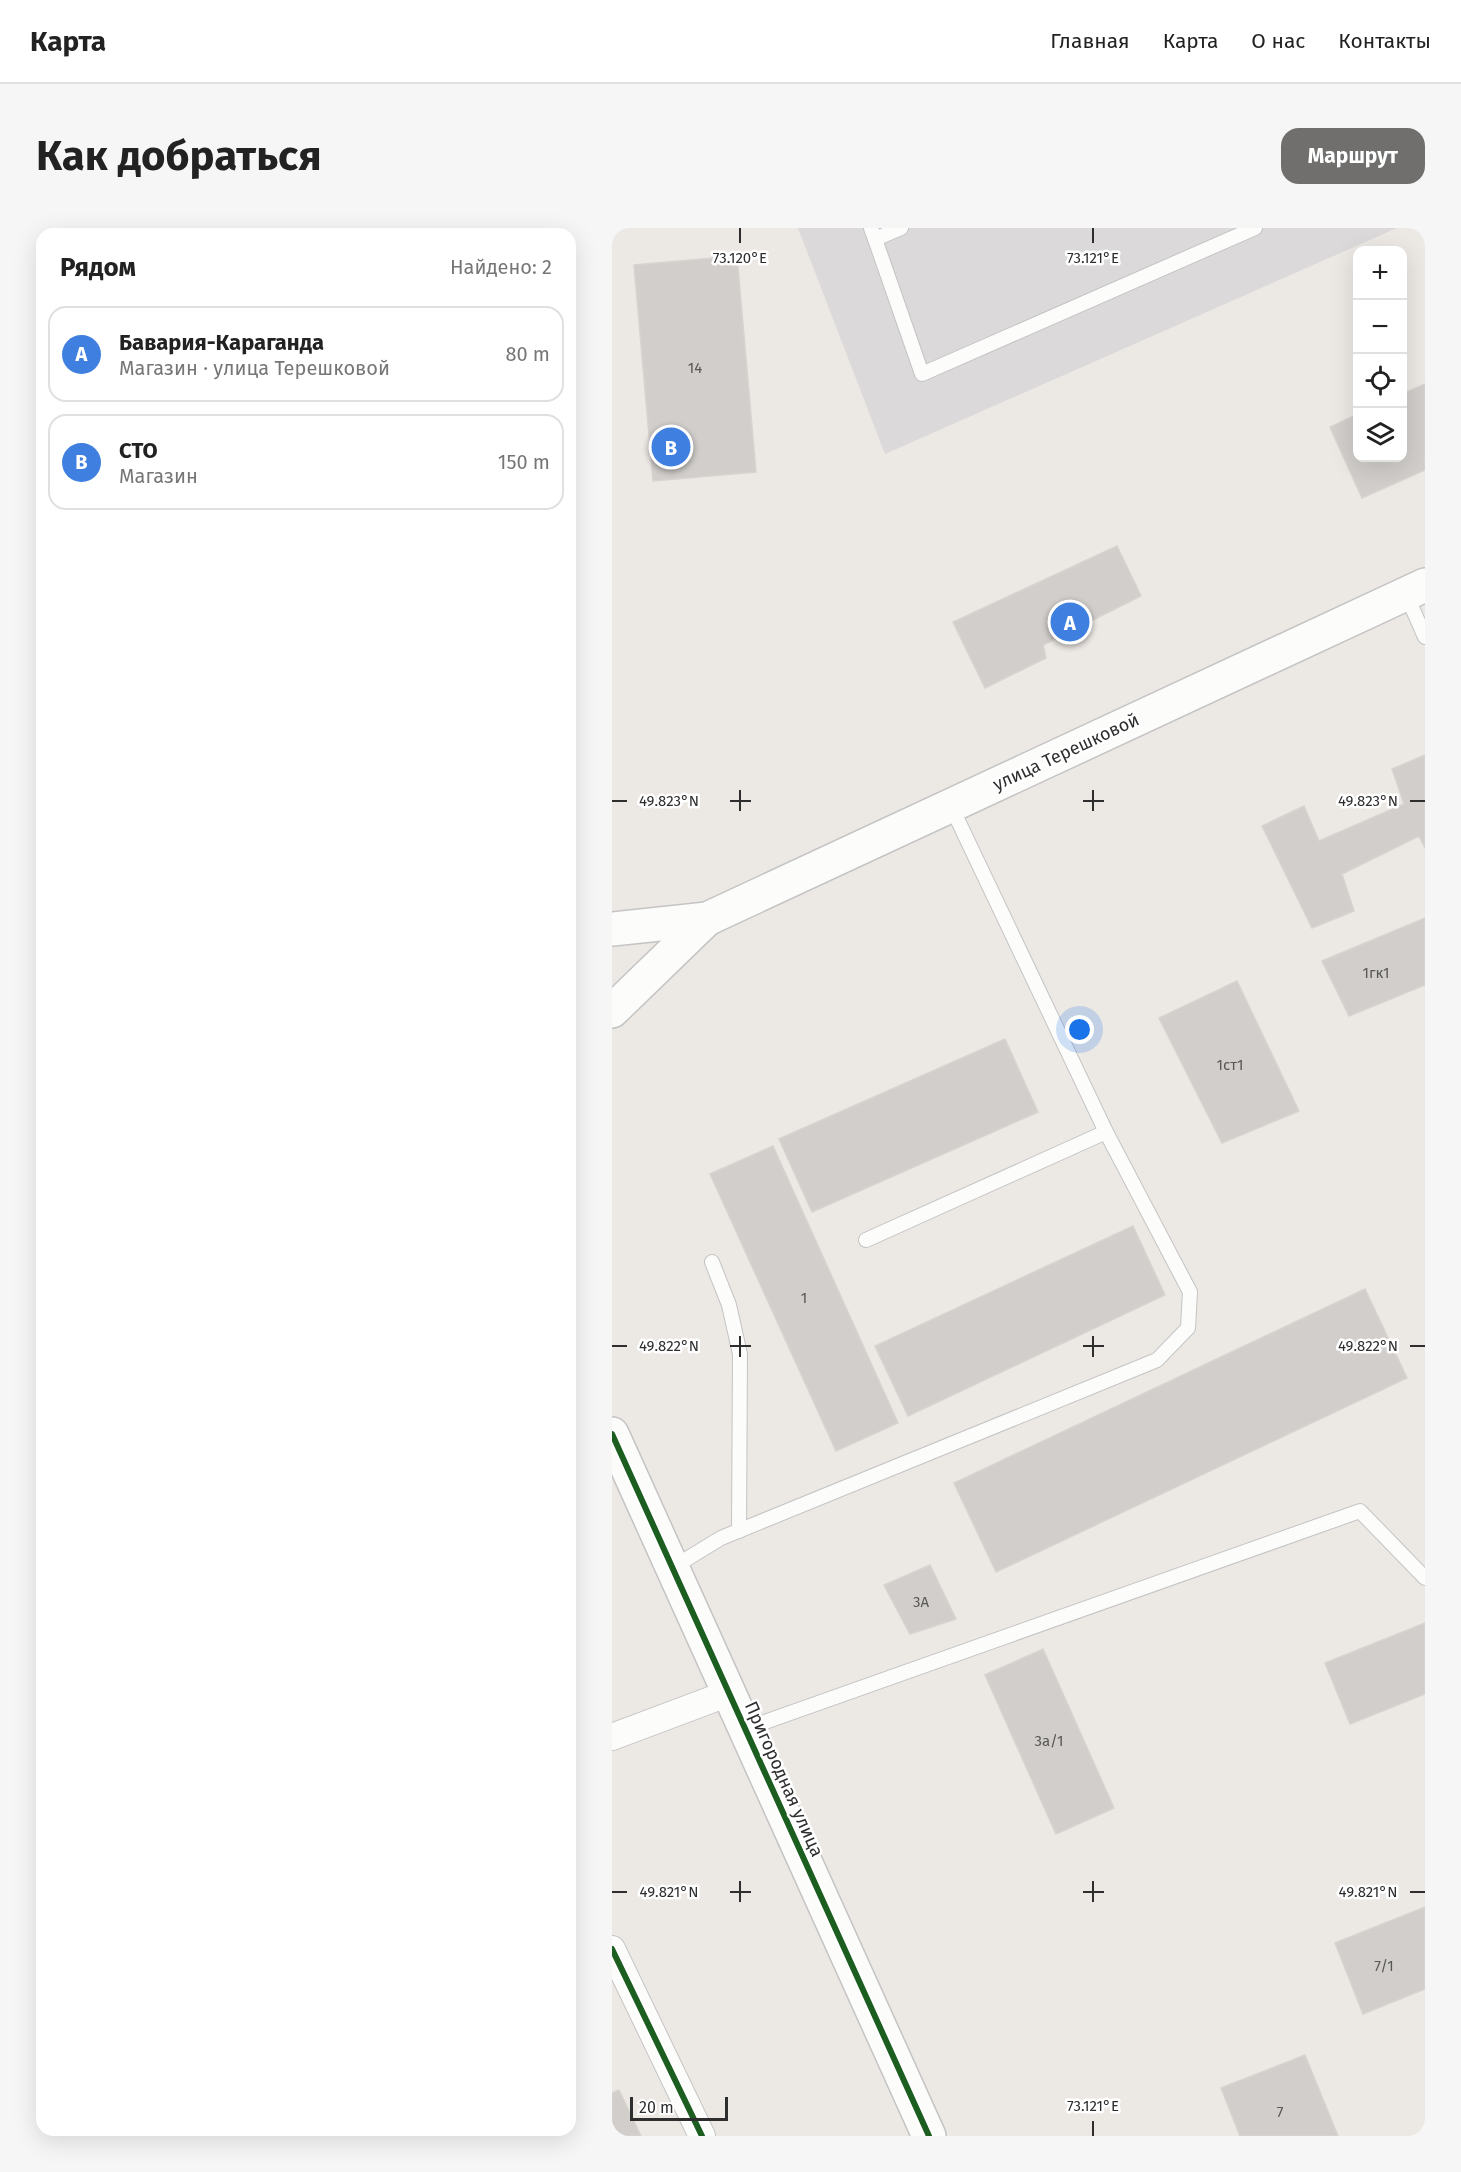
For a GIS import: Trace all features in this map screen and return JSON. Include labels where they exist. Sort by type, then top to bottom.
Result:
[{"type":"main road","name":"улица Терешковой","points":[[612,929],[707,919],[1415,590]]},
{"type":"main road","name":"улица Терешковой","points":[[612,1011],[707,919]]},
{"type":"main road","name":"Пригородная улица","points":[[612,1434],[929,2136]]},
{"type":"street","points":[[612,1737],[729,1693]]},
{"type":"street","points":[[612,1949],[702,2136]]},
{"type":"lane","points":[[901,228],[873,234],[921,374],[1255,228]]},
{"type":"lane","points":[[1415,590],[1425,636]]},
{"type":"lane","points":[[672,1568],[739,1531],[1157,1360],[1188,1328],[1190,1292],[1106,1132],[951,806]]},
{"type":"lane","points":[[866,1240],[1106,1132]]},
{"type":"lane","points":[[712,1262],[729,1305],[740,1354],[739,1531]]},
{"type":"lane","points":[[745,1729],[1360,1511],[1425,1578]]},
{"type":"shaded area","points":[[798,228],[1397,228],[1353,246],[885,454]]},
{"type":"building","points":[[737,256],[756,472],[653,481],[634,265]]},
{"type":"building","points":[[1425,384],[1425,470],[1362,498],[1330,427],[1353,416],[1353,462],[1407,462],[1407,392]]},
{"type":"building","points":[[1117,546],[1141,596],[1043,645],[1046,658],[985,688],[953,622]]},
{"type":"building","points":[[1425,755],[1425,848],[1419,836],[1342,874],[1354,911],[1312,928],[1262,826],[1304,806],[1319,841],[1404,804],[1392,769]]},
{"type":"building","points":[[1425,918],[1425,985],[1349,1016],[1322,961]]},
{"type":"building","points":[[1237,981],[1299,1111],[1222,1143],[1159,1018]]},
{"type":"building","points":[[1005,1039],[1038,1112],[812,1212],[779,1139]]},
{"type":"building","points":[[773,1146],[898,1423],[836,1451],[710,1174]]},
{"type":"building","points":[[1133,1226],[1165,1295],[908,1416],[875,1346]]},
{"type":"building","points":[[1365,1289],[1407,1378],[996,1572],[954,1483]]},
{"type":"building","points":[[930,1565],[956,1619],[910,1634],[884,1585]]},
{"type":"building","points":[[1425,1623],[1425,1694],[1350,1724],[1325,1663]]},
{"type":"building","points":[[1043,1649],[1114,1808],[1056,1834],[985,1675]]},
{"type":"building","points":[[1425,1907],[1425,1989],[1363,2014],[1335,1943]]},
{"type":"building","points":[[1305,2055],[1338,2136],[1240,2136],[1221,2088]]},
{"type":"building","points":[[619,2090],[641,2136],[612,2136],[612,2093]]},
{"type":"cycle path","points":[[612,1434],[929,2136]]},
{"type":"cycle path","points":[[612,1949],[702,2136]]},
{"type":"place","name":"СТО","points":[[671,447]]},
{"type":"place","name":"Бавария-Караганда","points":[[1070,622]]}]
